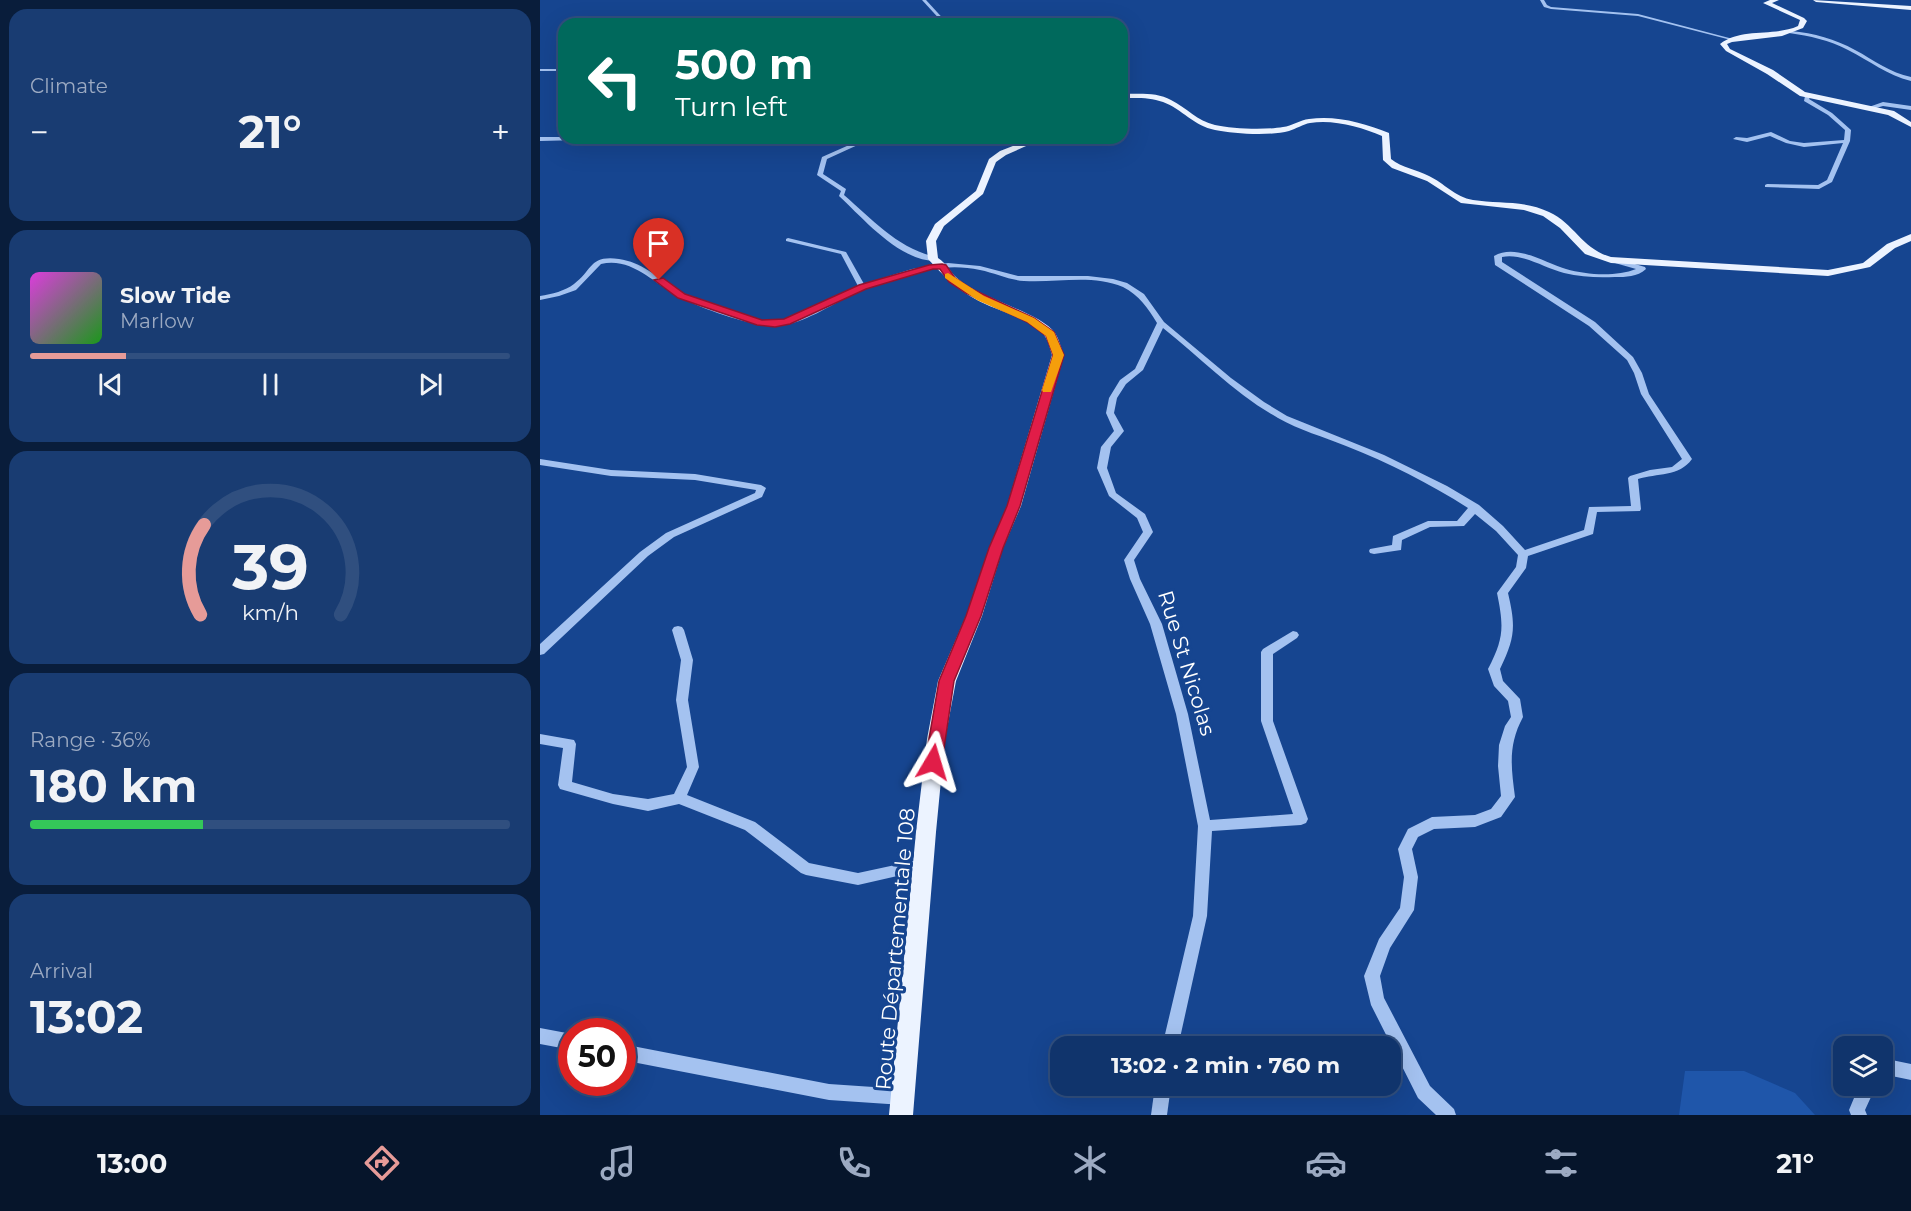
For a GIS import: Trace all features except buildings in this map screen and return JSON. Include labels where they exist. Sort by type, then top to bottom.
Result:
[{"type":"main road","points":[[1776,0],[1766,3],[1804,21],[1798,29],[1791,32],[1731,39],[1723,44],[1731,53],[1766,69],[1790,87],[1808,96],[1895,114],[1911,124]]},
{"type":"main road","points":[[1816,0],[1911,8]]},
{"type":"main road","points":[[1128,96],[1149,96],[1168,101],[1199,123],[1216,128],[1274,131],[1317,120],[1365,126],[1386,135],[1387,160],[1395,166],[1424,176],[1462,200],[1517,205],[1545,213],[1565,226],[1574,241],[1584,250],[1602,258],[1618,261],[1828,273],[1866,265],[1891,246],[1911,237]]},
{"type":"main road","points":[[938,263],[931,240],[940,224],[980,192],[992,161],[1003,153],[1025,144]]},
{"type":"main road","name":"Route Départementale 108","points":[[901,1115],[936,739],[946,681],[974,616],[996,548],[1014,506],[1058,355],[1050,334],[1030,320],[969,291],[952,280],[938,263]]},
{"type":"street","points":[[924,0],[940,18]]},
{"type":"street","points":[[1542,0],[1545,6],[1551,8],[1638,15],[1731,39]]},
{"type":"street","points":[[1791,32],[1818,35],[1863,56],[1886,72],[1911,79]]},
{"type":"street","points":[[540,70],[558,70]]},
{"type":"street","points":[[1767,186],[1819,187],[1830,181],[1847,141],[1848,130],[1830,114],[1806,100],[1808,96]]},
{"type":"street","points":[[1869,108],[1883,104],[1911,108]]},
{"type":"street","points":[[1736,139],[1747,141],[1771,135],[1804,146],[1847,141]]},
{"type":"street","points":[[540,139],[558,139]]},
{"type":"street","points":[[856,144],[824,158],[820,175],[844,190],[841,195],[886,237],[938,263],[979,268],[1023,279],[1103,280],[1121,284],[1138,292],[1148,302],[1161,323],[1238,388],[1270,410],[1414,472],[1474,507],[1506,533],[1523,554],[1521,568],[1502,593],[1509,624],[1509,640],[1494,669],[1498,683],[1514,699],[1517,717],[1509,728],[1503,757],[1508,797],[1496,813],[1475,821],[1432,823],[1413,833],[1405,849],[1411,877],[1407,910],[1384,944],[1372,976],[1376,1000],[1424,1092],[1448,1115]]},
{"type":"street","points":[[788,240],[844,253],[862,287]]},
{"type":"street","points":[[1523,554],[1589,532],[1593,508],[1636,509],[1634,478],[1653,471],[1667,472],[1683,465],[1687,459],[1645,394],[1638,373],[1630,359],[1592,324],[1498,263],[1498,256],[1511,254],[1587,276],[1622,275],[1642,269],[1618,261]]},
{"type":"street","points":[[540,298],[557,294],[580,284],[591,267],[601,262],[616,261],[647,270],[682,296],[761,323],[787,322],[862,287],[932,267],[938,263]]},
{"type":"street","name":"Rue St Nicolas","points":[[1161,323],[1139,370],[1123,382],[1113,399],[1110,412],[1119,431],[1106,447],[1102,468],[1112,494],[1141,516],[1148,532],[1129,560],[1135,579],[1156,624],[1182,714],[1206,826],[1200,916],[1173,1036]]},
{"type":"street","points":[[540,462],[611,473],[695,477],[761,488],[759,495],[670,535],[644,554],[540,651]]},
{"type":"street","points":[[1374,551],[1398,548],[1397,538],[1428,524],[1460,524],[1474,507]]},
{"type":"street","points":[[678,630],[687,660],[682,700],[693,767],[679,798]]},
{"type":"street","points":[[1206,826],[1301,819],[1268,721],[1267,652],[1293,635]]},
{"type":"street","points":[[540,739],[570,744],[565,785],[613,799],[648,805],[679,798],[750,826],[806,869],[858,879],[923,865]]},
{"type":"street","points":[[540,1036],[558,1039]]},
{"type":"street","points":[[636,1055],[829,1092],[903,1096]]},
{"type":"street","points":[[1893,1068],[1911,1072]]},
{"type":"street","points":[[1159,1115],[1162,1096]]},
{"type":"street","points":[[1859,1115],[1857,1110],[1863,1096]]},
{"type":"shaded area","points":[[1685,1071],[1744,1071],[1795,1093],[1815,1115],[1679,1115]]},
{"type":"slow traffic","points":[[948,276],[981,298],[1010,309],[1050,334],[1058,355],[1047,390]]},
{"type":"route","points":[[659,280],[682,296],[761,323],[775,324],[787,322],[862,287],[932,267],[942,267],[952,280],[969,291],[1010,309],[1050,334],[1058,355],[1014,506],[996,548],[974,616],[946,681],[933,762]]}]
